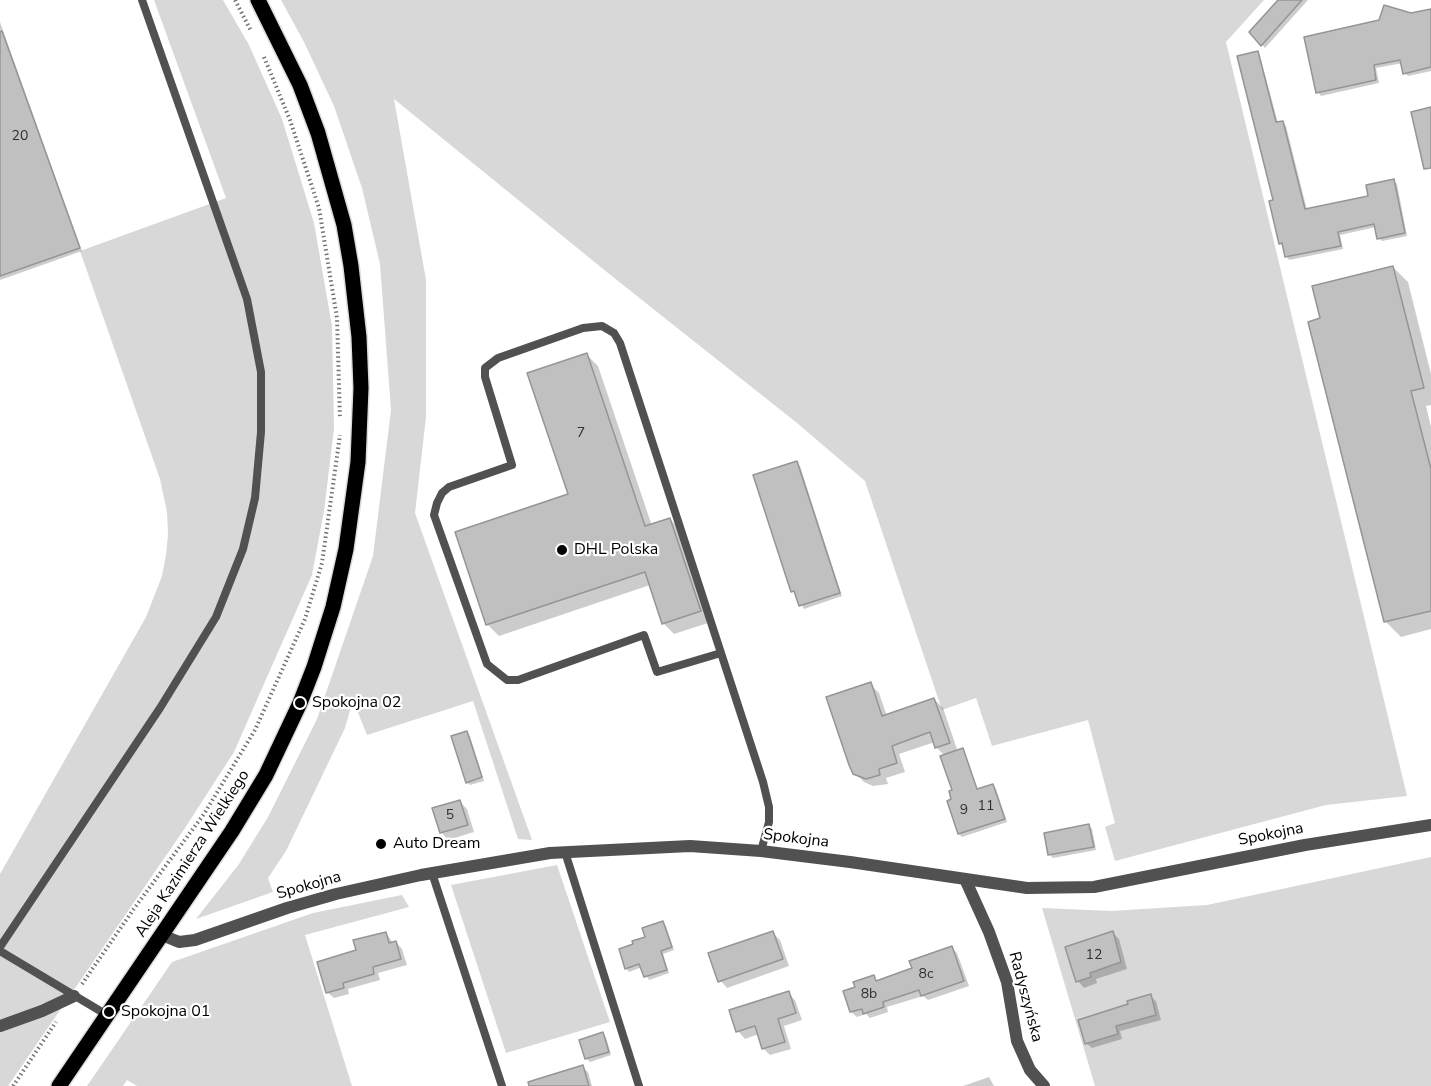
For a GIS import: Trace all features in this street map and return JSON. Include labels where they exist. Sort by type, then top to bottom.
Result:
[{"type":"main road","name":"Aleja Kazimierza Wielkiego","points":[[59,1086],[232,831],[266,775],[300,702],[324,635],[340,579],[351,519],[358,462],[361,388],[359,337],[344,225],[318,133],[300,85],[258,0]]},
{"type":"street","name":"Spokojna","points":[[162,935],[179,942],[195,940],[287,908],[336,894],[432,873],[550,853],[690,846],[761,851],[1027,888],[1094,888],[1305,845],[1431,825]]},
{"type":"street","name":"Radyszyńska","points":[[965,879],[989,932],[1007,982],[1017,1041],[1030,1070],[1044,1086]]},
{"type":"street","points":[[0,1026],[42,1011],[74,996]]},
{"type":"lane","points":[[106,1015],[0,949],[160,708],[216,617],[243,549],[255,498],[261,432],[261,372],[247,299],[142,0]]},
{"type":"lane","points":[[721,653],[657,672],[644,635],[518,680],[507,680],[487,664],[434,515],[442,493],[450,487],[512,465],[484,377],[485,368],[498,358],[582,328],[602,326],[614,333],[620,343],[721,653],[765,791],[769,822],[761,851]]},
{"type":"lane","points":[[565,852],[639,1086]]},
{"type":"lane","points":[[432,873],[502,1086]]},
{"type":"path","points":[[13,1086],[74,996]]},
{"type":"shaded area","points":[[154,0],[223,0],[249,45],[282,119],[314,223],[332,326],[334,429],[324,511],[312,575],[234,752],[185,828],[8,1086],[0,1086],[0,874],[146,617],[162,576],[166,555],[167,512],[160,479],[80,251],[226,198]]},
{"type":"shaded area","points":[[281,0],[1264,0],[1226,42],[1407,796],[1326,805],[1115,861],[1105,827],[1115,823],[1088,720],[992,746],[976,698],[942,710],[865,481],[797,423],[394,99],[426,280],[426,417],[415,513],[532,840],[518,839],[473,701],[367,735],[353,700],[345,728],[286,851],[268,878],[273,892],[196,919],[239,864],[268,817],[317,719],[373,556],[391,410],[380,264],[362,188],[334,106]]},
{"type":"shaded area","points":[[1431,857],[1431,1086],[1095,1086],[1042,908],[1111,911],[1207,905]]},
{"type":"shaded area","points":[[557,865],[610,1022],[506,1053],[451,885]]},
{"type":"shaded area","points":[[402,895],[409,907],[305,935],[352,1086],[137,1086],[127,1080],[123,1086],[87,1086],[172,962],[313,913]]},
{"type":"building","points":[[1278,0],[1302,0],[1261,46],[1249,32]]},
{"type":"building","points":[[1384,5],[1411,13],[1431,9],[1431,67],[1403,74],[1400,60],[1374,65],[1376,80],[1316,93],[1304,37],[1379,20]]},
{"type":"building","points":[[2,31],[80,248],[0,276],[0,32]]},
{"type":"building","points":[[1258,51],[1276,122],[1283,121],[1305,209],[1368,196],[1366,185],[1394,179],[1405,233],[1377,239],[1374,224],[1338,232],[1341,246],[1285,257],[1282,243],[1279,244],[1269,201],[1273,200],[1237,56]]},
{"type":"building","points":[[1431,107],[1431,168],[1424,169],[1411,112]]},
{"type":"building","points":[[1393,266],[1424,388],[1411,391],[1431,469],[1431,611],[1384,622],[1308,322],[1320,318],[1312,286]]},
{"type":"building","points":[[587,353],[645,526],[670,518],[701,611],[662,624],[645,572],[486,625],[455,532],[568,494],[527,373]]},
{"type":"building","points":[[797,461],[840,593],[799,606],[794,591],[791,592],[753,475]]},
{"type":"building","points":[[871,682],[882,716],[934,698],[950,743],[935,748],[930,732],[892,746],[897,763],[879,769],[880,775],[866,779],[853,774],[826,697]]},
{"type":"building","points":[[467,731],[482,777],[466,783],[451,736]]},
{"type":"building","points":[[963,748],[977,789],[993,784],[1005,819],[958,834],[947,801],[951,799],[949,791],[952,790],[940,756]]},
{"type":"building","points":[[460,800],[468,825],[440,833],[432,808]]},
{"type":"building","points":[[1089,824],[1094,847],[1048,855],[1044,833]]},
{"type":"building","points":[[663,921],[672,947],[661,951],[667,970],[644,977],[639,964],[625,969],[619,949],[633,944],[632,941],[645,937],[642,928]]},
{"type":"building","points":[[773,931],[783,959],[718,982],[708,953]]},
{"type":"building","points":[[1113,931],[1121,962],[1090,973],[1091,977],[1076,982],[1065,947]]},
{"type":"building","points":[[386,932],[389,943],[396,941],[401,959],[373,967],[374,974],[343,983],[344,988],[326,993],[317,962],[356,950],[353,940]]},
{"type":"building","points":[[952,946],[964,981],[921,996],[919,990],[883,1002],[884,1007],[863,1014],[862,1009],[850,1012],[843,991],[855,987],[853,982],[874,975],[876,981],[912,968],[909,961]]},
{"type":"building","points":[[789,991],[796,1013],[778,1019],[785,1042],[762,1049],[755,1026],[736,1032],[729,1010]]},
{"type":"building","points":[[1151,994],[1156,1015],[1116,1026],[1118,1034],[1085,1044],[1078,1020]]},
{"type":"building","points":[[603,1032],[609,1052],[585,1059],[579,1040]]},
{"type":"building","points":[[583,1065],[589,1086],[529,1086],[528,1082]]},
{"type":"place","name":"DHL Polska","points":[[562,550]]},
{"type":"place","name":"Spokojna 02","points":[[300,703]]},
{"type":"place","name":"Auto Dream","points":[[381,844]]},
{"type":"place","name":"Spokojna 01","points":[[109,1012]]}]
